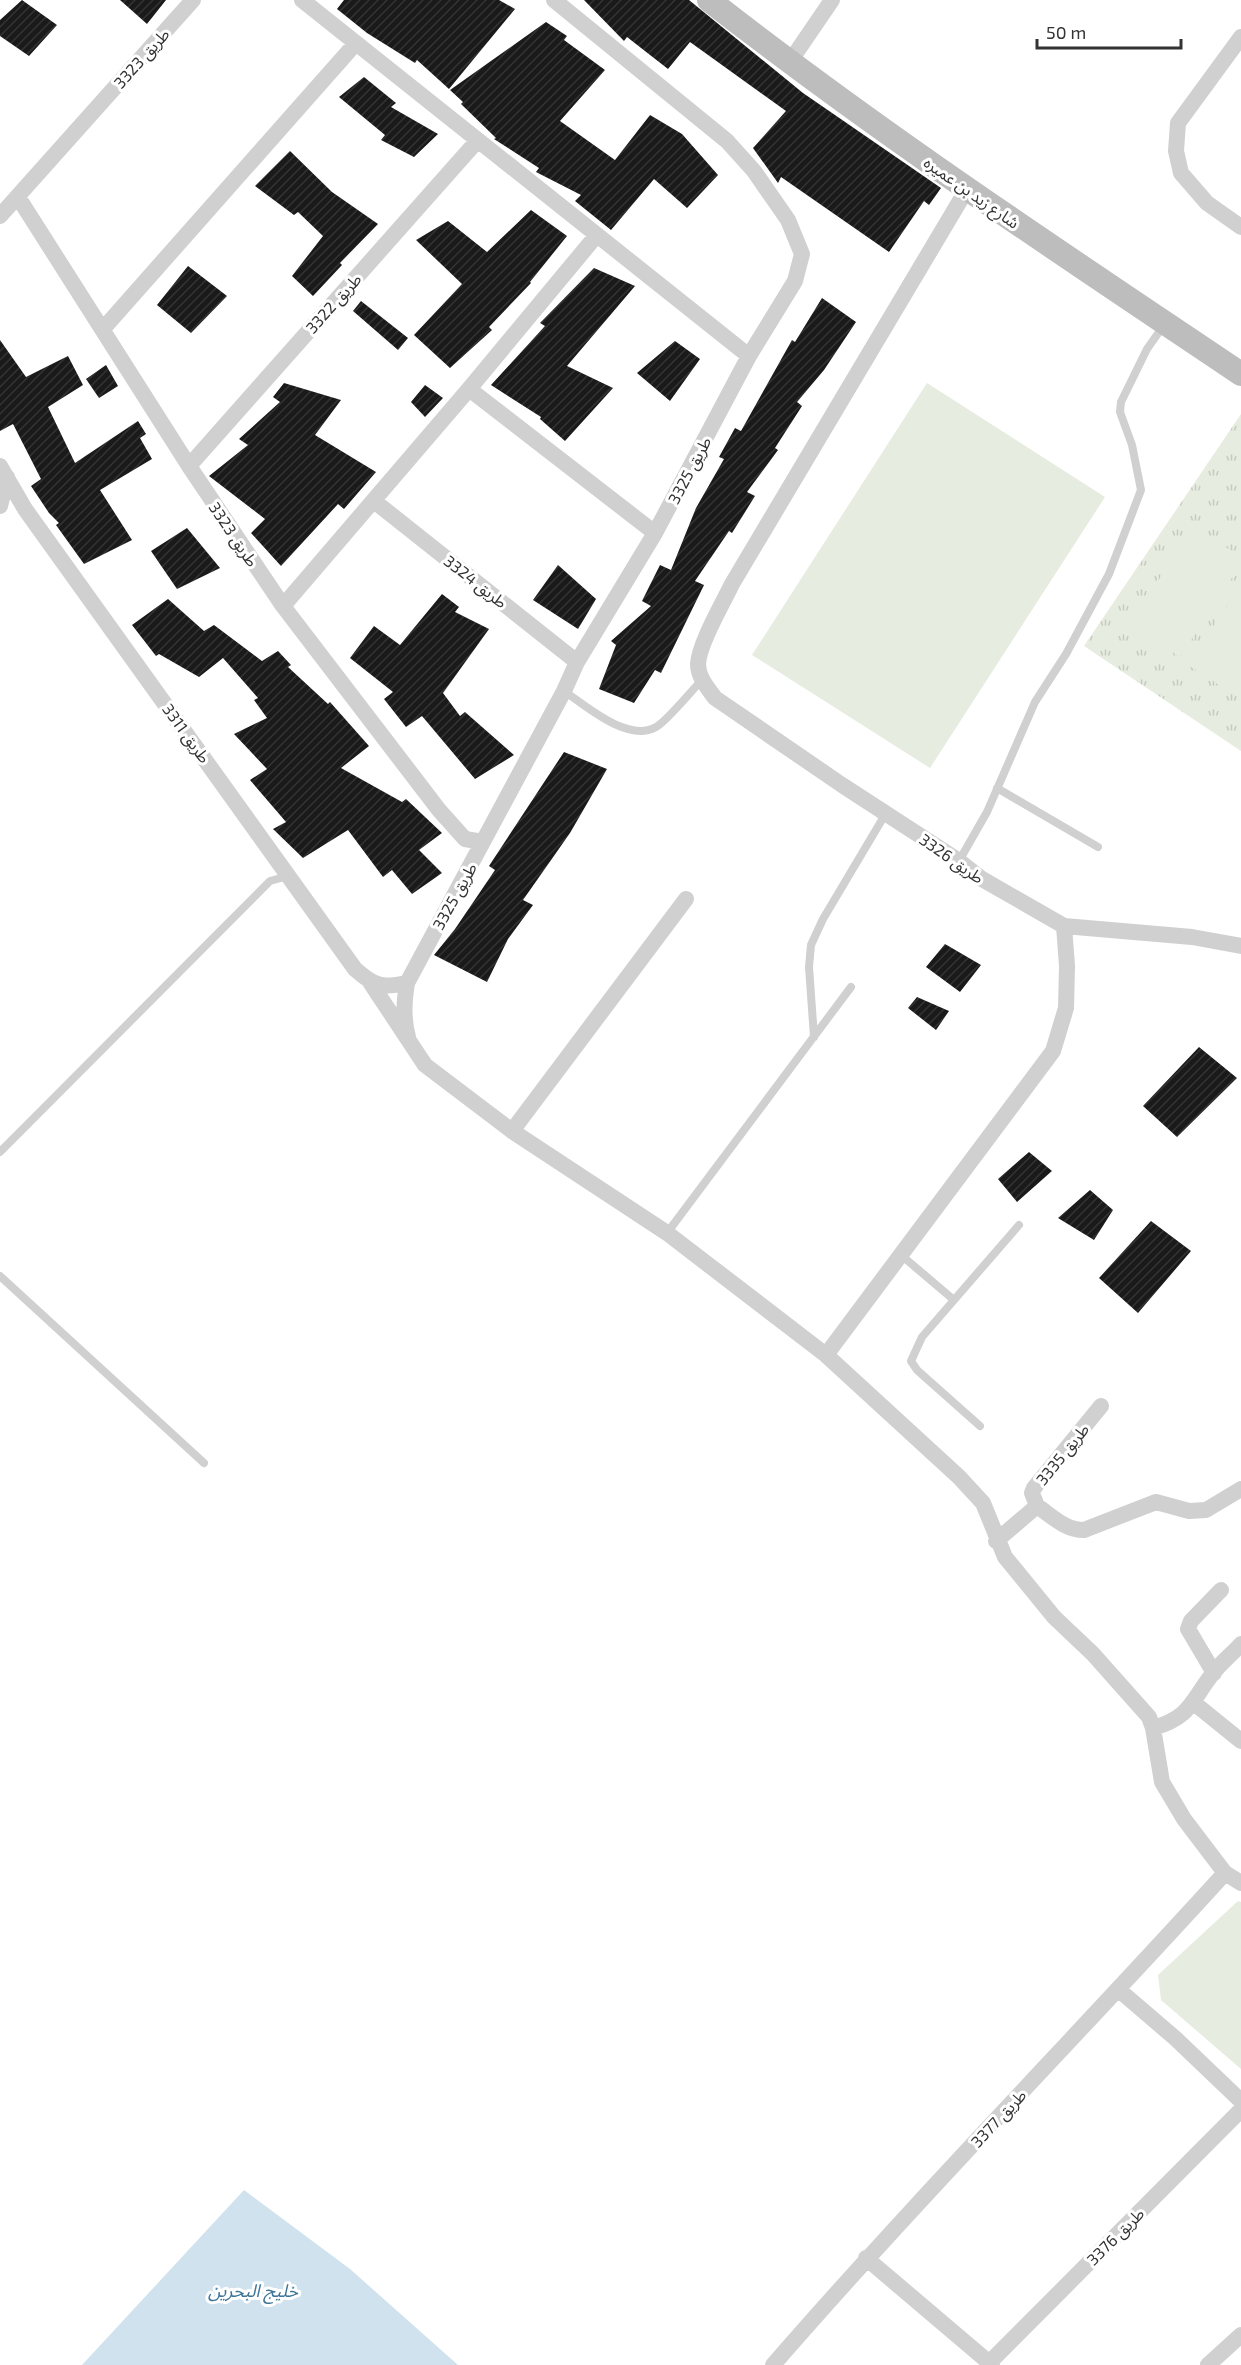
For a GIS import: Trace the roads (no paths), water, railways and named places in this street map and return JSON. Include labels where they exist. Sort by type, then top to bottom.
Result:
[{"type":"street","name":"طريق 3323","points":[[0,216],[193,0]]},
{"type":"street","points":[[302,0],[749,356]]},
{"type":"street","name":"طريق 3325","points":[[407,983],[578,662],[655,533],[749,356],[795,281],[802,254],[788,219],[754,171],[727,141],[554,0]]},
{"type":"street","name":"شارع زيد بن عميره","points":[[710,0],[789,63],[967,189],[1241,374]]},
{"type":"street","points":[[789,63],[832,0]]},
{"type":"street","points":[[1241,37],[1178,123],[1176,151],[1180,173],[1207,203],[1241,227]]},
{"type":"street","points":[[103,329],[356,43]]},
{"type":"street","name":"طريق 3322","points":[[189,466],[478,140]]},
{"type":"street","points":[[702,680],[698,663],[705,640],[732,584],[967,189]]},
{"type":"street","name":"طريق 3323","points":[[18,196],[189,466],[283,606],[439,810],[465,839],[483,842]]},
{"type":"street","points":[[283,606],[469,389],[596,236]]},
{"type":"street","points":[[469,389],[655,533]]},
{"type":"street","points":[[0,506],[4,472]]},
{"type":"street","name":"طريق 3311","points":[[4,472],[25,509],[356,969],[370,982],[425,1065],[512,1131],[667,1233],[826,1355],[959,1477],[983,1503],[996,1541],[1005,1557],[1054,1617],[1093,1654],[1142,1707],[1153,1728]]},
{"type":"street","name":"طريق 3324","points":[[374,501],[578,662]]},
{"type":"street","name":"طريق 3326","points":[[702,680],[715,698],[959,861],[982,879],[1064,926],[1192,937],[1241,946]]},
{"type":"street","points":[[512,1131],[686,899]]},
{"type":"street","points":[[826,1355],[1053,1052],[1066,1008],[1067,966],[1064,926]]},
{"type":"street","points":[[370,982],[387,987],[407,983],[404,1004],[405,1026],[411,1046]]},
{"type":"street","name":"طريق 3335","points":[[1101,1406],[1034,1488],[1033,1497],[1037,1506],[1065,1526],[1073,1530],[1084,1530],[1156,1502],[1190,1511],[1206,1510],[1241,1489]]},
{"type":"street","name":"طريق 3335","points":[[996,1541],[1037,1506]]},
{"type":"street","points":[[1214,1673],[1188,1629],[1191,1621],[1221,1590]]},
{"type":"street","points":[[1241,1644],[1214,1673],[1194,1703],[1174,1721],[1153,1728],[1162,1782],[1185,1819],[1225,1873],[1241,1883]]},
{"type":"street","points":[[1194,1703],[1241,1741]]},
{"type":"street","name":"طريق 3377","points":[[773,2365],[866,2258],[1119,1990],[1225,1873]]},
{"type":"street","points":[[1119,1990],[1175,2038],[1241,2101]]},
{"type":"street","name":"طريق 3376","points":[[991,2364],[1241,2110]]},
{"type":"street","points":[[866,2258],[991,2364]]},
{"type":"street","points":[[1208,2365],[1241,2335]]},
{"type":"lane","points":[[959,861],[997,788],[1035,702],[1066,654],[1109,574],[1141,490],[1132,445],[1120,412],[1121,402],[1147,349],[1165,323]]},
{"type":"lane","points":[[564,691],[613,724],[633,731],[656,727],[702,680]]},
{"type":"lane","points":[[997,788],[1098,847]]},
{"type":"lane","points":[[814,1037],[809,967],[811,945],[823,919],[886,813]]},
{"type":"lane","points":[[0,1152],[270,881],[290,876]]},
{"type":"lane","points":[[667,1233],[851,987]]},
{"type":"lane","points":[[980,1426],[917,1370],[911,1361],[922,1337],[1019,1224]]},
{"type":"lane","points":[[901,1255],[954,1300]]},
{"type":"lane","points":[[0,1276],[204,1463]]},
{"type":"water","name":"خليج البحرين","points":[[244,2190],[350,2269],[458,2365],[82,2365]]}]
